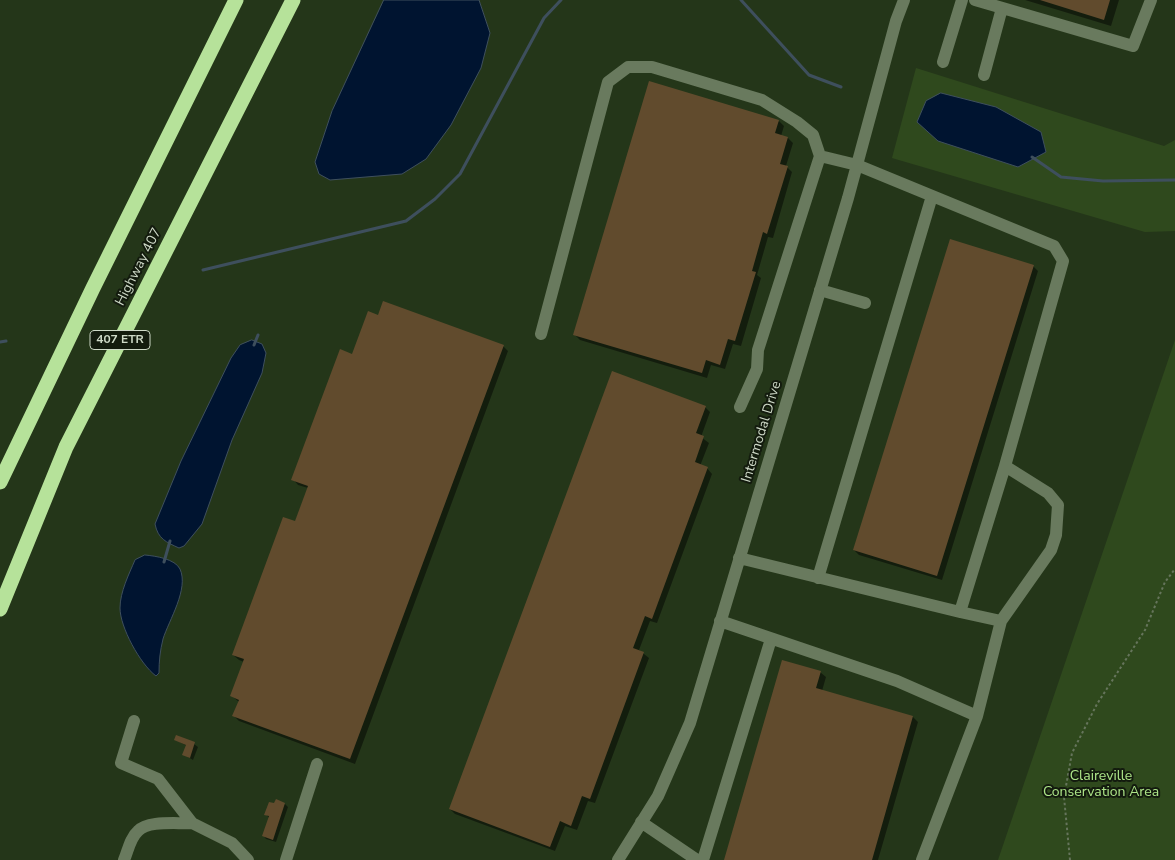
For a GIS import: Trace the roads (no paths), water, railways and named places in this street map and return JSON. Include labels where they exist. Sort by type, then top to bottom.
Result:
[{"type":"highway","name":"407 ETR","points":[[0,482],[93,288],[236,0]]},
{"type":"highway","name":"Highway 407","points":[[0,608],[66,447],[293,0]]},
{"type":"street","name":"Intermodal Drive","points":[[618,860],[658,796],[690,723],[857,165],[896,21],[904,0]]},
{"type":"street","points":[[943,62],[962,0]]},
{"type":"street","points":[[974,0],[1133,46],[1151,0]]},
{"type":"street","points":[[984,74],[1002,8]]},
{"type":"street","points":[[541,334],[608,82],[628,67],[652,67],[762,100],[797,122],[813,135],[820,156],[758,350],[757,369],[740,407]]},
{"type":"street","points":[[820,156],[857,165],[1054,246],[1063,261],[1005,466],[960,612]]},
{"type":"street","points":[[818,578],[932,196]]},
{"type":"street","points":[[820,290],[865,303]]},
{"type":"street","points":[[922,860],[977,716],[1001,621],[1051,550],[1056,535],[1058,506],[1048,493],[1005,466]]},
{"type":"street","points":[[739,558],[1001,621]]},
{"type":"street","points":[[720,622],[897,681],[977,716]]},
{"type":"street","points":[[703,860],[771,639]]},
{"type":"street","points":[[134,721],[122,763],[158,779],[192,824],[232,844],[248,860]]},
{"type":"street","points":[[286,860],[317,764]]},
{"type":"street","points":[[642,822],[697,860]]},
{"type":"street","points":[[124,860],[131,841],[138,831],[149,824],[192,824]]},
{"type":"water","points":[[384,0],[479,0],[490,33],[481,68],[451,125],[426,159],[402,174],[330,180],[319,174],[315,162],[332,111]]},
{"type":"water","points":[[941,93],[996,107],[1041,132],[1046,152],[1018,167],[938,141],[917,122],[926,101]]},
{"type":"water","points":[[252,340],[262,344],[266,353],[262,373],[232,440],[202,524],[184,546],[179,548],[163,539],[158,533],[155,524],[181,461],[231,358],[240,345]]},
{"type":"water","points":[[145,555],[170,560],[178,566],[182,577],[180,595],[163,639],[159,673],[156,676],[144,663],[132,645],[123,625],[120,608],[123,589],[135,560]]},
{"type":"waterway","points":[[203,270],[406,221],[435,199],[460,174],[544,18],[561,0]]},
{"type":"waterway","points":[[741,0],[809,75],[841,87]]},
{"type":"waterway","points":[[1032,157],[1061,177],[1103,181],[1175,180]]},
{"type":"waterway","points":[[254,345],[258,335]]},
{"type":"waterway","points":[[0,342],[6,341]]},
{"type":"waterway","points":[[164,562],[170,541]]},
{"type":"park label","name":"Claireville Conservation Area","points":[[1101,786]]}]
